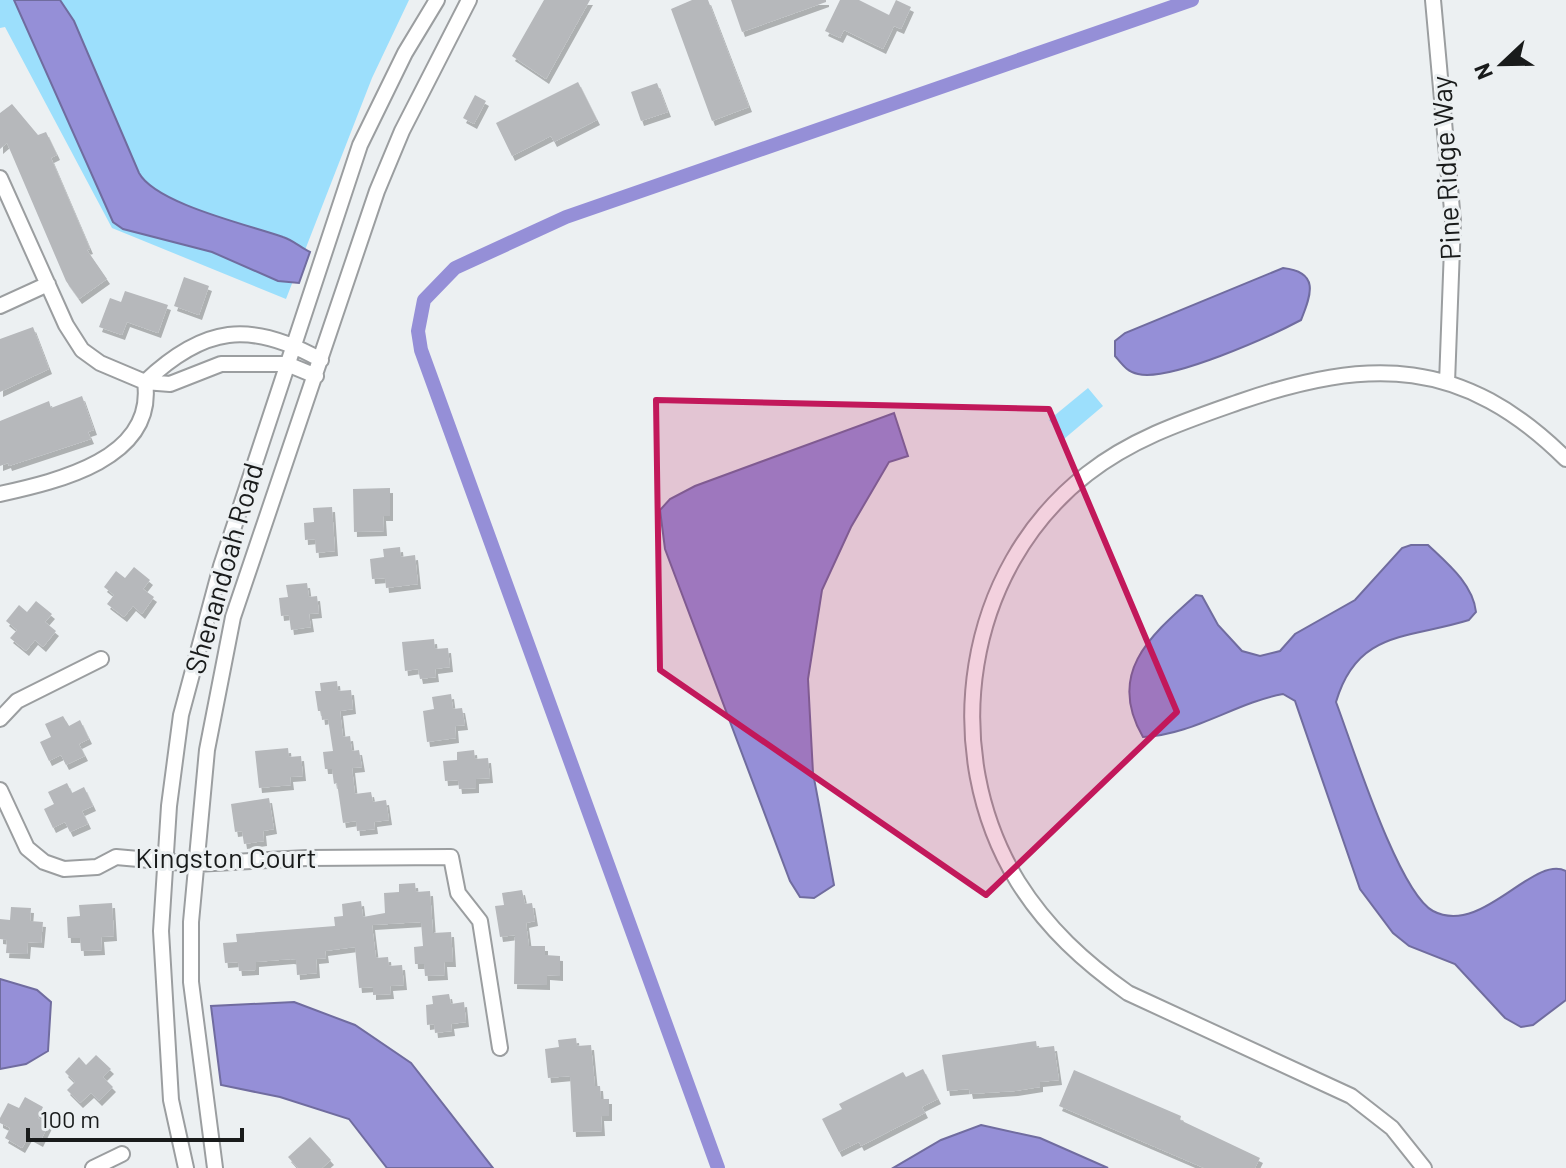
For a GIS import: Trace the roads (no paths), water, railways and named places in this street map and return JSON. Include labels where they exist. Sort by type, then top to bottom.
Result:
[{"type":"street","name":"Shenandoah Road","points":[[186,1168],[171,1100],[161,931],[164,859],[181,715],[221,566],[360,145],[405,53],[437,0]]},
{"type":"street","name":"Shenandoah Road","points":[[215,1168],[191,982],[195,864],[207,750],[233,617],[397,143],[469,0]]},
{"type":"street","name":"Pine Ridge Way","points":[[1433,0],[1453,221],[1447,383]]},
{"type":"street","points":[[0,178],[82,350],[109,368],[145,382],[170,384],[221,364],[287,364],[316,376]]},
{"type":"street","points":[[0,306],[48,284]]},
{"type":"street","points":[[145,382],[168,360],[235,332],[283,339],[321,360]]},
{"type":"street","points":[[1424,1168],[1392,1128],[1351,1096],[1161,1011],[1128,993],[1078,955],[1031,901],[1000,847],[977,777],[971,706],[974,669],[985,623],[1015,557],[1059,500],[1115,454],[1167,427],[1294,383],[1326,376],[1381,372],[1447,383],[1508,411],[1566,459]]},
{"type":"street","points":[[0,494],[91,465],[119,449],[148,405],[145,382]]},
{"type":"street","points":[[0,719],[17,701],[101,659]]},
{"type":"street","name":"Kingston Court","points":[[0,790],[27,848],[54,866],[75,870],[97,867],[116,857],[195,864],[307,858],[451,857],[458,893],[480,921],[500,1048]]},
{"type":"street","points":[[93,1168],[122,1154]]},
{"type":"waterway","points":[[718,1168],[421,350],[418,331],[424,300],[455,268],[566,217],[1192,0]]}]
